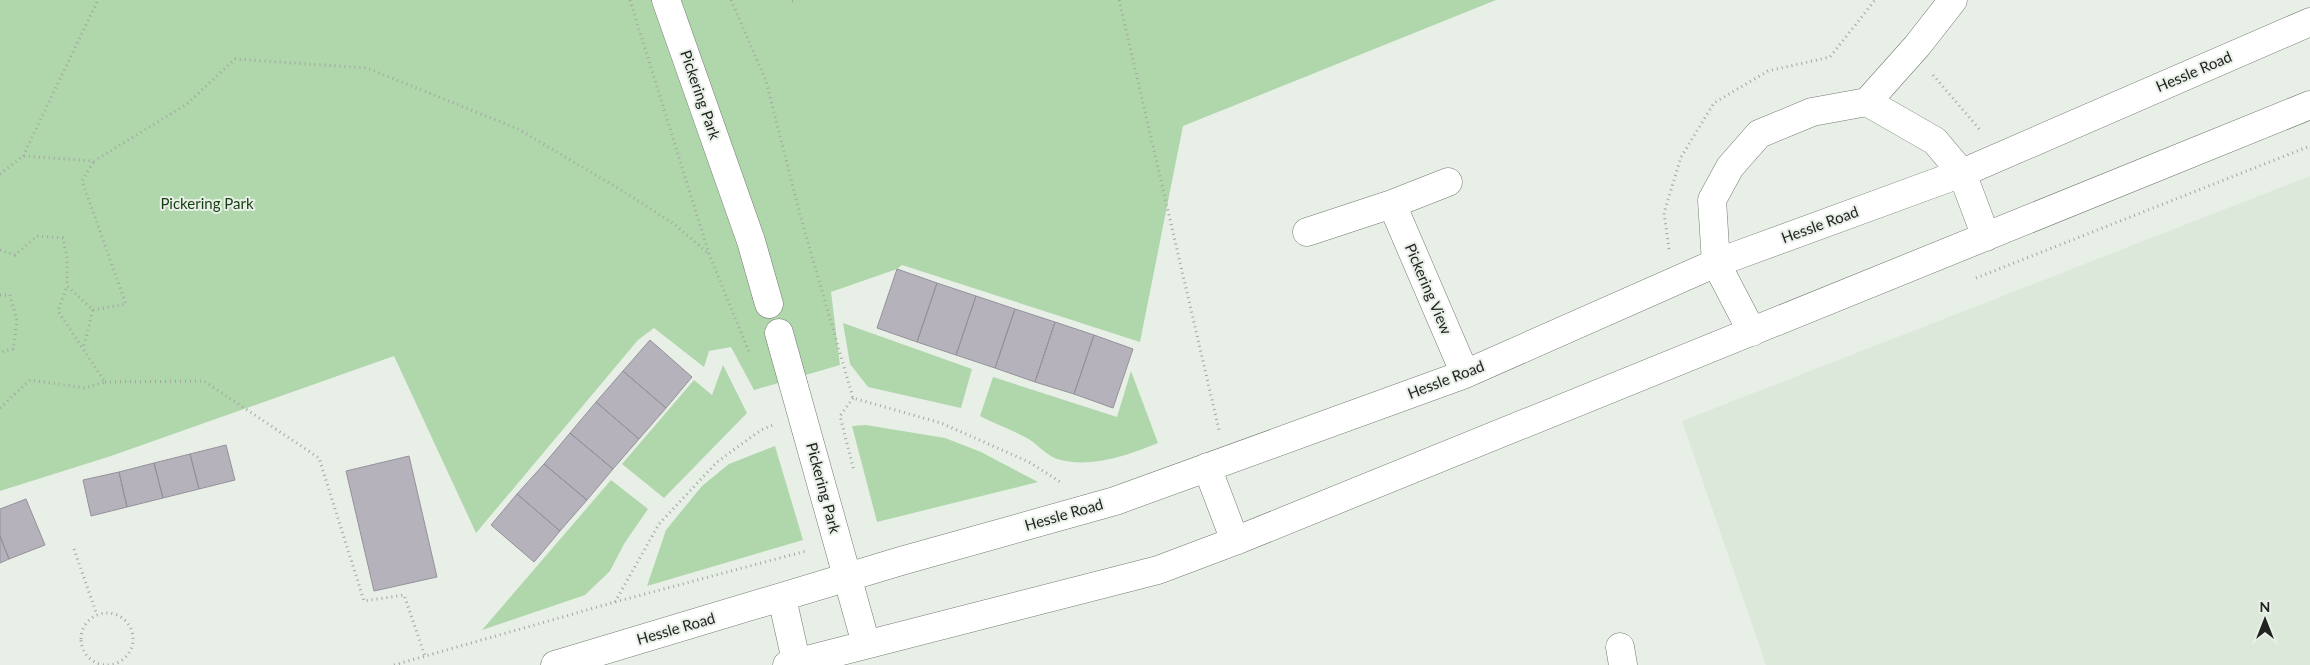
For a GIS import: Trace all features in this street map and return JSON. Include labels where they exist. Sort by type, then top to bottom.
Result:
[{"type":"street","name":"Pickering Park","points":[[666,0],[751,241],[770,304]]},
{"type":"street","points":[[1752,332],[1716,263],[1712,200],[1730,167],[1759,134],[1812,112],[1867,102],[1917,46],[1953,0]]},
{"type":"street","name":"Hessle Road","points":[[555,665],[901,561],[1115,501],[1465,374],[1716,263],[1962,172],[2310,22]]},
{"type":"street","points":[[1867,102],[1935,141],[1962,172],[1986,237]]},
{"type":"street","points":[[782,598],[793,664],[1158,570],[1235,541],[2310,105]]},
{"type":"street","points":[[1307,232],[1392,204],[1448,182]]},
{"type":"street","name":"Pickering View","points":[[1392,204],[1465,374]]},
{"type":"street","name":"Pickering Park","points":[[779,333],[866,644]]},
{"type":"street","points":[[1207,467],[1235,541]]},
{"type":"path","points":[[0,174],[23,156],[98,0]]},
{"type":"path","points":[[630,0],[709,254],[749,353]]},
{"type":"path","points":[[731,0],[766,81],[802,222],[853,398]]},
{"type":"path","points":[[1119,0],[1220,435]]},
{"type":"path","points":[[93,310],[126,304],[82,181],[94,161],[187,104],[235,58],[367,68],[518,129],[626,193],[674,224],[709,254]]},
{"type":"path","points":[[1932,74],[1982,132]]},
{"type":"path","points":[[23,156],[94,161]]},
{"type":"path","points":[[0,250],[15,255],[37,236],[63,238],[67,258],[67,286],[58,312],[105,382]]},
{"type":"path","points":[[67,286],[93,310]]},
{"type":"path","points":[[0,295],[10,295],[17,321],[13,348],[0,352]]},
{"type":"path","points":[[83,348],[93,310]]},
{"type":"path","points":[[0,408],[30,380],[85,388],[105,382],[204,381],[319,458],[364,602],[404,594],[424,656]]},
{"type":"path","points":[[853,398],[840,416],[856,480]]},
{"type":"path","points":[[853,398],[941,423],[1029,462],[1065,484],[1055,487]]},
{"type":"path","points":[[615,602],[659,524],[717,462],[761,430],[777,424]]},
{"type":"path","points":[[74,549],[98,615]]},
{"type":"path","points":[[394,665],[615,602],[811,550]]},
{"type":"path","points":[[114,614],[122,617],[131,630],[132,647],[122,660],[115,664],[98,663],[84,652],[81,643],[84,626],[98,615],[114,614]]},
{"type":"shaded area","points":[[2310,176],[2310,665],[1766,665],[1682,421]]},
{"type":"green space","name":"Pickering Park","points":[[0,0],[1496,0],[1183,126],[1140,342],[902,265],[897,269],[831,292],[840,365],[754,390],[731,347],[709,351],[704,367],[654,328],[638,340],[476,533],[394,356],[111,456],[0,491]]},
{"type":"green space","points":[[843,323],[972,369],[961,408],[868,387],[850,364]]},
{"type":"green space","points":[[723,365],[747,413],[664,498],[622,464],[694,380],[712,395]]},
{"type":"green space","points":[[1131,371],[1158,443],[1122,456],[1082,462],[1057,459],[1048,455],[1029,439],[980,416],[993,377],[1117,417]]},
{"type":"green space","points":[[866,425],[945,438],[981,452],[1038,482],[877,522],[852,426]]},
{"type":"green space","points":[[775,446],[803,540],[647,586],[666,530],[702,486],[729,464]]},
{"type":"green space","points":[[611,480],[648,509],[624,544],[610,571],[585,595],[482,630]]},
{"type":"building","points":[[897,269],[937,283],[917,342],[877,328]]},
{"type":"building","points":[[937,283],[976,296],[956,355],[917,342]]},
{"type":"building","points":[[976,296],[1015,309],[995,368],[956,355]]},
{"type":"building","points":[[1015,309],[1055,322],[1035,382],[995,368]]},
{"type":"building","points":[[1055,322],[1094,335],[1074,394],[1035,382]]},
{"type":"building","points":[[1094,335],[1133,349],[1113,408],[1074,394]]},
{"type":"building","points":[[650,340],[692,377],[666,408],[623,371]]},
{"type":"building","points":[[623,371],[666,408],[639,439],[596,402]]},
{"type":"building","points":[[596,402],[639,439],[613,469],[570,433]]},
{"type":"building","points":[[570,433],[613,469],[587,500],[544,464]]},
{"type":"building","points":[[226,445],[235,480],[199,489],[190,454]]},
{"type":"building","points":[[190,454],[199,489],[163,498],[154,463]]},
{"type":"building","points":[[409,456],[437,577],[374,591],[346,471]]},
{"type":"building","points":[[154,463],[163,498],[127,507],[119,472]]},
{"type":"building","points":[[544,464],[587,500],[560,531],[517,494]]},
{"type":"building","points":[[119,472],[127,507],[91,516],[83,480]]},
{"type":"building","points":[[517,494],[560,531],[534,562],[491,525]]},
{"type":"building","points":[[26,499],[45,545],[9,559],[0,536],[0,509]]},
{"type":"building","points":[[0,536],[9,559],[0,563]]}]
